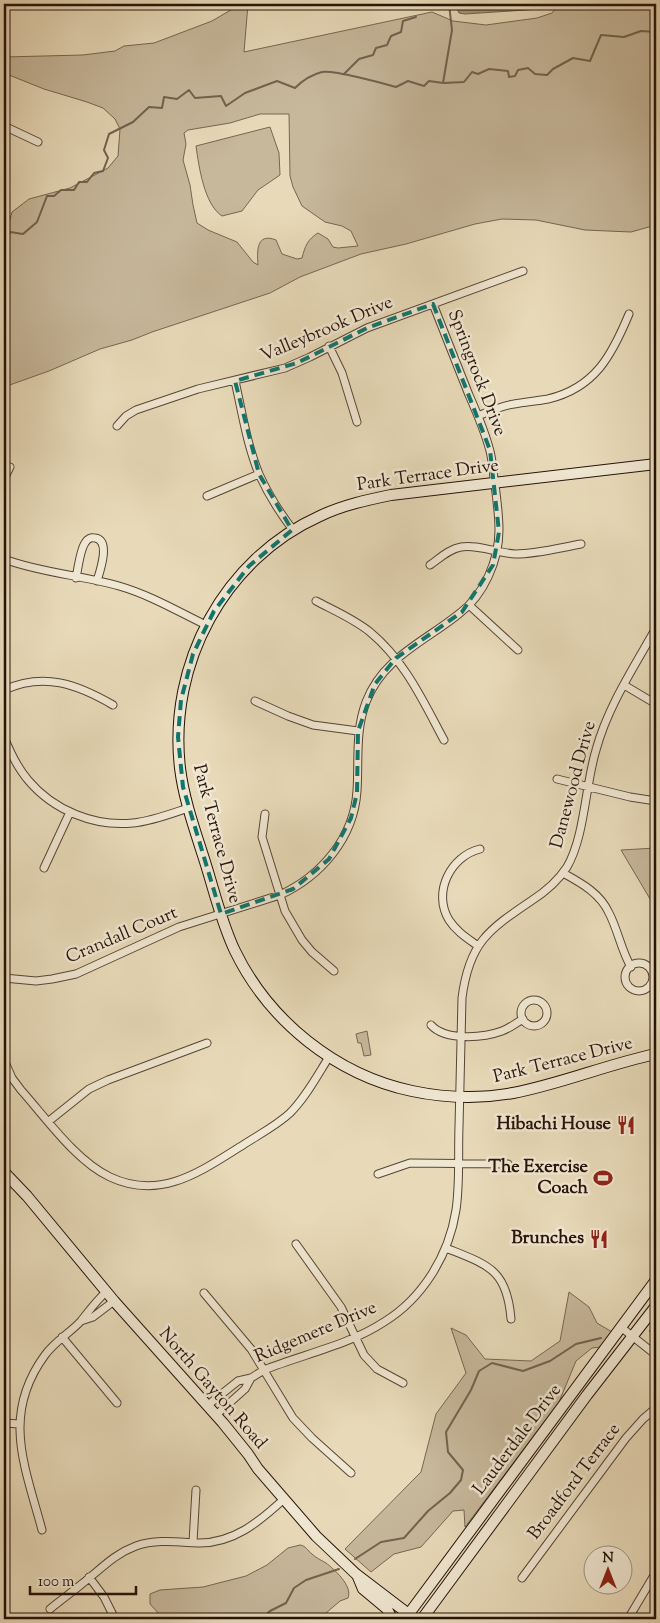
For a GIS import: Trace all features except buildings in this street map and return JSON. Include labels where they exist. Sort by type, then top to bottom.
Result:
[{"type":"street","points":[[4,127],[38,142]]},
{"type":"street","name":"Valleybrook Drive","points":[[117,426],[126,416],[136,410],[182,394],[285,368],[310,358],[367,328],[523,271]]},
{"type":"street","name":"Springrock Drive","points":[[358,731],[367,700],[382,673],[408,648],[444,626],[469,605],[478,594],[490,572],[499,532],[490,450],[433,304]]},
{"type":"street","points":[[478,416],[513,404],[558,396],[581,385],[607,360],[618,341],[629,314]]},
{"type":"street","points":[[330,346],[342,373],[357,422]]},
{"type":"street","points":[[235,381],[248,438],[259,474],[269,494],[293,530]]},
{"type":"street","name":"Park Terrace Drive","points":[[656,464],[368,499],[330,512],[293,530],[267,549],[249,566],[225,594],[206,625],[187,673],[181,700],[179,724],[180,767],[188,808],[221,914],[235,951],[261,994],[293,1029],[329,1057],[370,1078],[396,1087],[429,1094],[460,1097],[513,1093],[536,1088],[656,1054]]},
{"type":"street","points":[[4,480],[10,467]]},
{"type":"street","points":[[207,496],[259,474]]},
{"type":"street","points":[[76,578],[84,543],[89,539],[96,538],[102,541],[104,547],[97,581]]},
{"type":"street","points":[[430,565],[446,553],[469,546],[495,552],[527,553],[581,544]]},
{"type":"street","points":[[4,559],[32,569],[97,581],[138,592],[206,625]]},
{"type":"street","points":[[316,601],[370,632],[396,658],[418,691],[444,740]]},
{"type":"street","points":[[469,605],[518,650]]},
{"type":"street","name":"Danewood Drive","points":[[460,1097],[462,998],[467,970],[478,946],[492,929],[548,889],[563,872],[577,843],[591,766],[602,730],[624,685],[656,628]]},
{"type":"street","points":[[4,690],[32,682],[60,682],[83,688],[113,705]]},
{"type":"street","points":[[624,685],[656,704]]},
{"type":"street","points":[[255,701],[313,725],[358,731]]},
{"type":"street","name":"Crandall Court","points":[[4,978],[36,981],[76,974],[154,937],[293,889],[313,875],[329,859],[343,838],[351,818],[357,793],[358,731]]},
{"type":"street","points":[[4,737],[13,759],[28,781],[45,797],[84,818],[104,822],[128,823],[151,820],[188,808]]},
{"type":"street","points":[[557,779],[656,801]]},
{"type":"street","points":[[44,868],[70,812]]},
{"type":"street","points":[[265,814],[262,837],[285,911],[302,940],[312,952],[334,971]]},
{"type":"street","points":[[478,946],[459,932],[450,921],[444,906],[443,894],[450,870],[465,854],[480,849]]},
{"type":"street","points":[[563,872],[590,889],[604,903],[612,917],[619,942],[631,967]]},
{"type":"street","points":[[431,1025],[442,1034],[461,1036],[481,1035],[494,1033],[510,1027],[523,1019]]},
{"type":"street","points":[[49,1121],[89,1089],[207,1043]]},
{"type":"street","points":[[4,1060],[12,1078],[21,1090],[80,1156],[97,1170],[111,1177],[134,1184],[148,1185],[171,1183],[200,1172],[278,1122],[299,1103],[329,1057]]},
{"type":"street","name":"Ridgemere Drive","points":[[208,1405],[238,1381],[251,1378],[264,1370],[356,1337],[386,1321],[411,1300],[434,1272],[446,1248],[456,1211],[460,1097]]},
{"type":"street","points":[[378,1174],[410,1163],[508,1164]]},
{"type":"street","name":"North Gayton Road","points":[[4,1172],[33,1203],[106,1292],[216,1414],[316,1536],[356,1574],[410,1618]]},
{"type":"street","points":[[296,1244],[341,1307],[369,1362],[377,1369],[403,1383]]},
{"type":"street","points":[[446,1248],[478,1261],[492,1270],[502,1282],[508,1295],[511,1319]]},
{"type":"street","name":"Lauderdale Drive","points":[[410,1618],[656,1280]]},
{"type":"street","points":[[42,1530],[23,1457],[19,1424],[24,1396],[32,1376],[46,1354],[80,1322],[92,1305],[106,1292]]},
{"type":"street","points":[[204,1293],[251,1348],[282,1402],[298,1423],[352,1473]]},
{"type":"street","points":[[80,1322],[93,1317],[114,1301]]},
{"type":"street","name":"Lauderdale Drive","points":[[422,1619],[587,1395],[656,1306]]},
{"type":"street","points":[[622,1328],[656,1355]]},
{"type":"street","points":[[62,1337],[117,1403]]},
{"type":"street","name":"Ridgemere Drive","points":[[216,1414],[246,1389],[251,1378]]},
{"type":"street","name":"Broadford Terrace","points":[[522,1578],[626,1438],[656,1408]]},
{"type":"street","points":[[4,1423],[19,1424]]},
{"type":"street","points":[[193,1542],[196,1490]]},
{"type":"street","points":[[50,1609],[113,1557],[136,1546],[158,1542],[209,1542],[235,1536],[256,1524],[284,1499]]},
{"type":"street","points":[[628,1619],[656,1572]]},
{"type":"street","points":[[356,1574],[364,1589],[387,1610],[392,1619]]},
{"type":"street","points":[[89,1577],[104,1597],[115,1619]]},
{"type":"highlighted area","points":[[433,304],[490,450],[499,532],[493,565],[462,612],[396,658],[375,684],[358,731],[357,793],[351,818],[329,859],[293,889],[221,914],[183,787],[178,737],[181,700],[193,654],[214,611],[249,566],[292,530],[259,474],[235,381],[297,363],[367,328]]},
{"type":"shaded area","points":[[241,4],[248,4],[244,52],[432,12],[453,21],[486,25],[537,18],[552,13],[556,8],[597,4],[656,4],[656,225],[631,232],[585,230],[536,220],[502,219],[475,224],[406,244],[361,254],[300,277],[270,293],[100,349],[49,371],[4,387],[4,263],[9,260],[8,227],[12,212],[29,199],[70,188],[108,168],[118,156],[120,129],[115,119],[103,108],[44,89],[4,73],[4,57],[83,55],[115,51],[124,46],[154,43],[212,21]],"holes":[[[260,114],[289,114],[290,176],[302,206],[325,222],[342,226],[351,231],[358,246],[333,247],[328,239],[318,233],[307,243],[302,258],[297,259],[282,254],[276,240],[269,238],[261,241],[259,245],[258,265],[253,262],[237,242],[208,230],[197,223],[183,160],[186,144],[184,133],[188,130],[230,123]]]},
{"type":"shaded area","points":[[270,127],[279,153],[280,175],[258,190],[242,211],[222,216],[211,203],[203,184],[196,146]]},
{"type":"shaded area","points":[[656,848],[656,909],[621,850]]},
{"type":"shaded area","points":[[367,1031],[371,1055],[364,1056],[361,1043],[358,1043],[356,1034]]},
{"type":"shaded area","points":[[569,1292],[589,1307],[597,1323],[612,1332],[601,1347],[592,1348],[576,1361],[559,1402],[465,1527],[464,1510],[453,1511],[421,1547],[394,1554],[371,1572],[345,1549],[421,1472],[436,1414],[466,1373],[451,1328],[466,1335],[485,1359],[531,1361],[560,1341]]},
{"type":"shaded area","points":[[300,1545],[334,1569],[348,1588],[348,1598],[340,1601],[319,1619],[168,1619],[161,1616],[150,1604],[150,1594],[160,1590],[203,1587],[246,1576],[267,1565],[288,1548]]},
{"type":"water","points":[[455,4],[542,4],[541,9],[465,14],[459,13]]},
{"type":"waterway","points":[[443,83],[452,30],[449,4]]},
{"type":"waterway","points":[[344,74],[359,59],[373,55],[376,48],[387,45],[391,36],[401,32],[403,21],[416,17]]},
{"type":"waterway","points":[[4,245],[10,232],[23,234],[37,222],[47,196],[54,196],[61,190],[74,190],[79,182],[87,182],[94,173],[103,171],[108,158],[104,150],[109,134],[133,122],[149,107],[162,108],[164,97],[177,99],[189,90],[195,98],[221,96],[226,106],[245,93],[277,81],[295,88],[307,78],[322,72],[347,75],[396,87],[408,81],[424,86],[429,81],[443,83],[464,82],[472,72],[478,74],[489,69],[508,71],[509,77],[515,76],[518,70],[528,68],[535,74],[547,75],[553,69],[573,58],[590,61],[601,35],[624,37],[641,31],[656,32]]},
{"type":"waterway","points":[[650,1331],[656,1324]]},
{"type":"waterway","points":[[355,1559],[381,1542],[404,1538],[428,1511],[450,1493],[461,1480],[463,1470],[448,1452],[446,1432],[471,1390],[479,1371],[492,1363],[523,1371],[550,1361],[576,1344],[601,1338]]},
{"type":"waterway","points":[[261,1619],[270,1611],[286,1603],[294,1588],[306,1580],[339,1569]]},
{"type":"waterway","points":[[230,1619],[241,1616],[248,1619]]},
{"type":"place","name":"Hibachi House","points":[[626,1125]]},
{"type":"place","name":"The Exercise Coach","points":[[603,1178]]},
{"type":"place","name":"Brunches","points":[[599,1239]]}]
